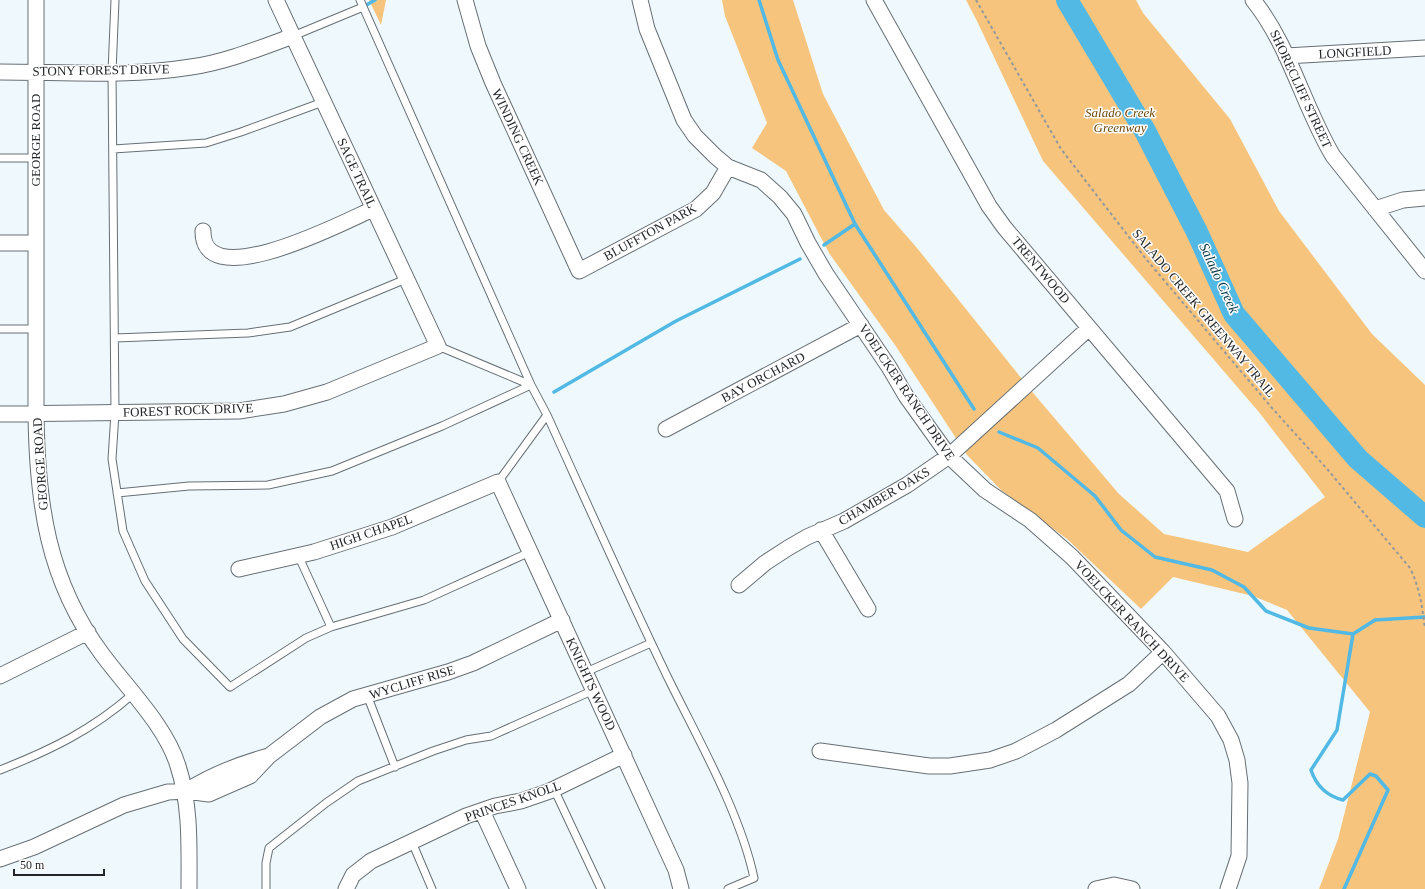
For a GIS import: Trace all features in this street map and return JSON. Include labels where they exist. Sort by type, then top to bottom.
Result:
[{"type":"street","name":"GEORGE ROAD","points":[[36,0],[36,413],[37,460],[43,516],[52,553],[65,589],[88,632],[101,653],[155,723],[171,749],[178,765],[186,791],[188,815],[189,889]]},
{"type":"street","name":"SAGE TRAIL","points":[[276,0],[438,346]]},
{"type":"street","name":"WINDING CREEK","points":[[465,0],[478,46],[493,83],[579,271]]},
{"type":"street","name":"VOELCKER RANCH DRIVE","points":[[640,0],[648,29],[684,120],[695,136],[728,167],[761,180],[780,196],[794,214],[808,243],[906,396],[950,456],[985,490],[1030,520],[1072,557],[1163,652],[1218,716],[1231,740],[1237,760],[1240,783],[1239,856],[1228,889]]},
{"type":"street","name":"TRENTWOOD","points":[[874,0],[989,206],[1004,227],[1227,491],[1235,519]]},
{"type":"street","name":"SHORECLIFF STREET","points":[[1254,0],[1267,18],[1286,56],[1322,138],[1333,156],[1425,271]]},
{"type":"street","name":"STONY FOREST DRIVE","points":[[0,72],[156,72],[193,67],[228,59],[293,36]]},
{"type":"street","name":"LONGFIELD","points":[[1286,56],[1425,48]]},
{"type":"street","name":"BLUFFTON PARK","points":[[579,271],[696,209],[713,193],[728,167]]},
{"type":"street","points":[[1375,208],[1403,200],[1425,198]]},
{"type":"street","points":[[203,231],[203,239],[209,250],[226,257],[240,258],[265,254],[300,243],[373,209]]},
{"type":"street","points":[[0,243],[36,243]]},
{"type":"street","name":"BAY ORCHARD","points":[[666,429],[861,325]]},
{"type":"street","name":"CHAMBER OAKS","points":[[739,585],[765,563],[821,530],[844,521],[907,485],[950,456],[1089,328]]},
{"type":"street","name":"FOREST ROCK DRIVE","points":[[0,414],[239,411],[284,404],[334,390],[438,346]]},
{"type":"street","name":"KNIGHTS WOOD","points":[[498,482],[676,870],[681,889]]},
{"type":"street","name":"HIGH CHAPEL","points":[[239,569],[298,556],[392,527],[498,482]]},
{"type":"street","points":[[821,530],[868,609]]},
{"type":"street","name":"WYCLIFF RISE","points":[[186,791],[206,778],[247,762],[269,756],[320,717],[339,705],[467,665],[562,620]]},
{"type":"street","points":[[2,672],[88,632]]},
{"type":"street","points":[[820,751],[929,766],[950,766],[990,760],[1016,751],[1056,730],[1129,684],[1163,652]]},
{"type":"street","name":"PRINCES KNOLL","points":[[346,889],[353,875],[364,865],[482,810],[520,801],[554,789],[624,755]]},
{"type":"street","points":[[0,859],[34,847],[124,805],[168,792],[186,791]]},
{"type":"street","points":[[482,810],[518,889]]},
{"type":"street","points":[[1096,889],[1114,885],[1132,889]]},
{"type":"lane","points":[[115,0],[112,72],[115,413],[112,458],[123,531],[145,581],[183,639],[230,687],[306,638],[330,627],[424,600],[530,552]]},
{"type":"lane","points":[[293,36],[361,3],[531,385],[547,415],[651,643],[722,789],[749,854],[754,878],[728,889]]},
{"type":"lane","points":[[113,149],[206,142],[241,132],[323,102]]},
{"type":"lane","points":[[0,158],[36,158]]},
{"type":"lane","points":[[115,338],[248,333],[290,327],[406,279]]},
{"type":"lane","points":[[0,329],[36,329]]},
{"type":"lane","points":[[438,346],[531,385]]},
{"type":"lane","points":[[117,493],[189,486],[268,485],[332,471],[442,426],[531,385]]},
{"type":"lane","points":[[498,482],[547,415]]},
{"type":"lane","points":[[298,556],[330,627]]},
{"type":"lane","points":[[586,672],[651,643]]},
{"type":"lane","points":[[266,889],[266,863],[269,848],[326,802],[358,781],[459,742],[491,736],[594,690]]},
{"type":"lane","points":[[0,770],[75,737],[109,715],[133,694]]},
{"type":"lane","points":[[367,695],[395,767]]},
{"type":"lane","points":[[554,789],[601,889]]},
{"type":"lane","points":[[412,842],[432,889]]},
{"type":"path","name":"SALADO CREEK GREENWAY TRAIL","points":[[976,0],[1061,149],[1151,265],[1398,553],[1416,581],[1421,597],[1425,628]]},
{"type":"green space","points":[[369,0],[386,0],[381,25]]},
{"type":"green space","name":"Salado Creek Greenway","points":[[722,0],[793,0],[823,94],[884,210],[917,248],[1034,394],[1119,494],[1164,534],[1248,552],[1325,497],[1258,411],[1043,161],[966,0],[1136,0],[1143,13],[1230,119],[1279,211],[1372,334],[1425,385],[1425,889],[1319,889],[1338,839],[1370,712],[1287,610],[1253,596],[1173,577],[1141,609],[1067,539],[1001,490],[967,455],[895,345],[829,253],[786,171],[752,148],[767,123],[725,16]]},
{"type":"waterway","points":[[363,7],[375,0]]},
{"type":"waterway","points":[[759,0],[778,60],[855,224],[974,409]]},
{"type":"waterway","name":"Salado Creek","points":[[1067,0],[1145,131],[1197,232],[1234,314],[1358,459],[1425,517]]},
{"type":"waterway","points":[[824,245],[855,224]]},
{"type":"waterway","points":[[554,392],[676,321],[800,259]]},
{"type":"waterway","points":[[999,432],[1038,448],[1095,496],[1121,530],[1155,557],[1212,570],[1244,587],[1266,611],[1309,628],[1353,634],[1375,620],[1425,617]]},
{"type":"waterway","points":[[1344,889],[1388,790],[1376,776],[1370,774],[1343,800],[1327,793],[1319,785],[1311,770],[1337,730],[1353,634]]}]
